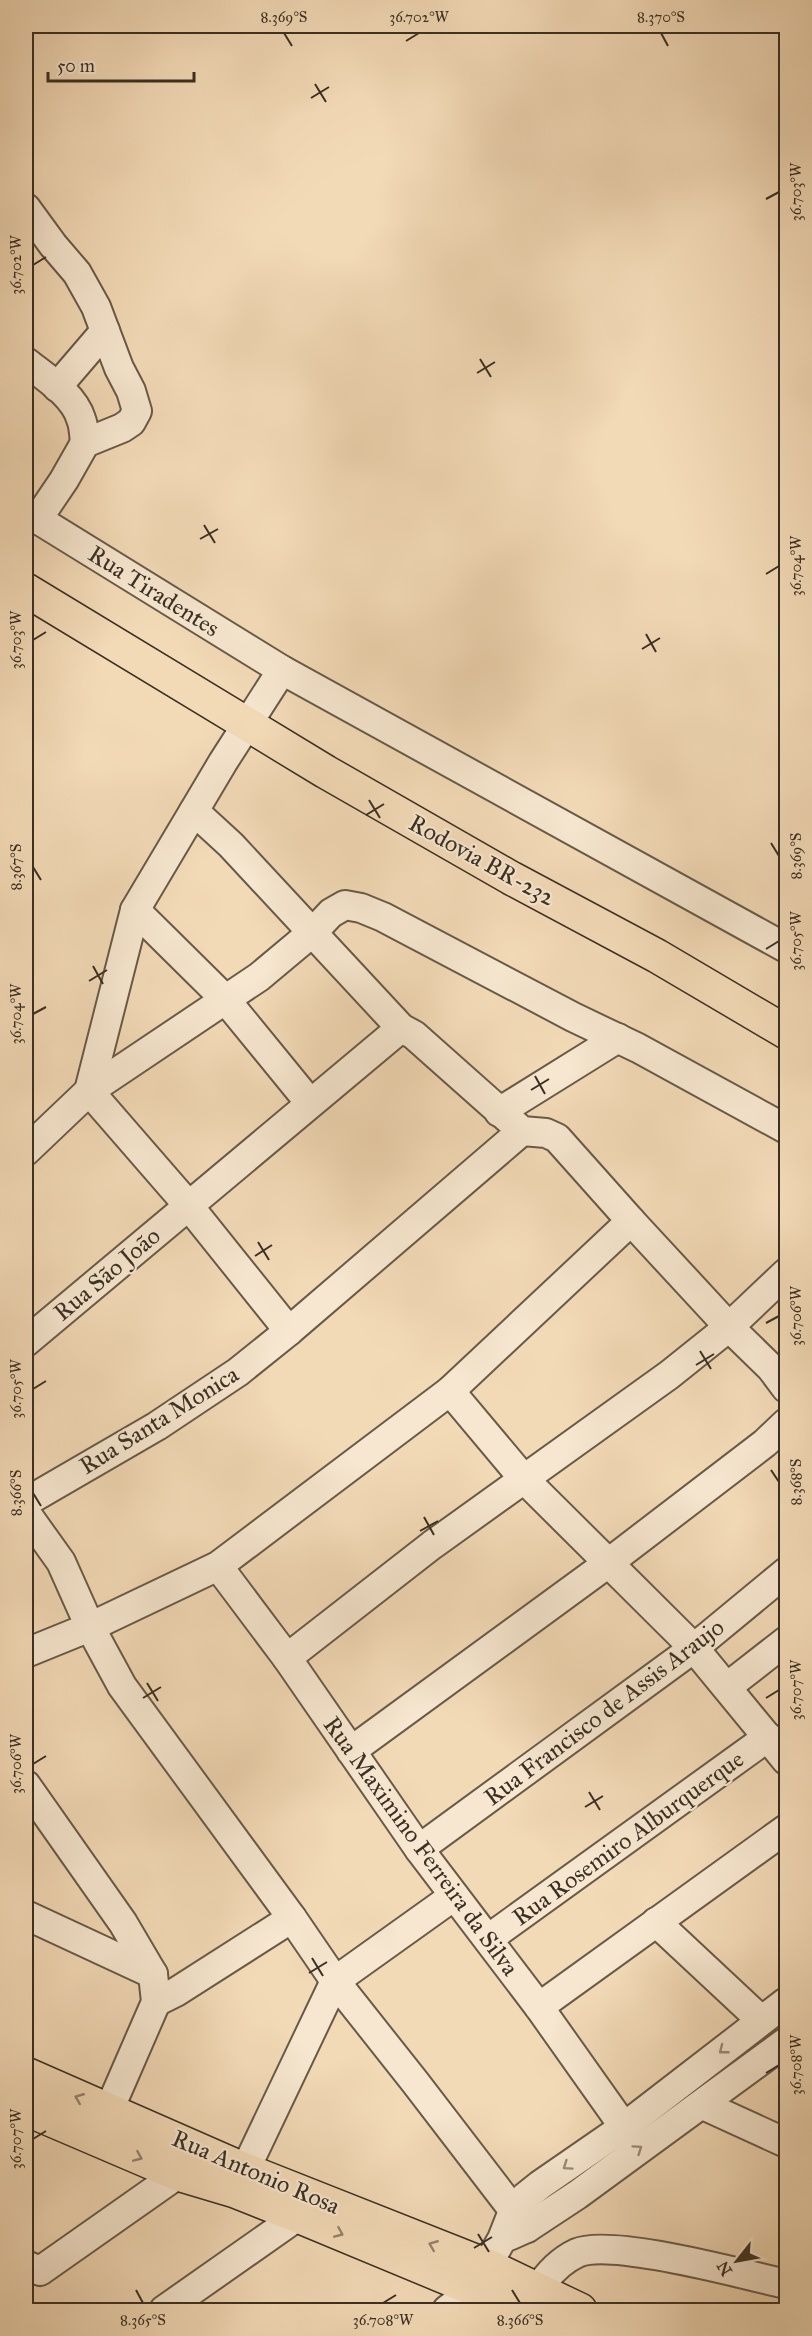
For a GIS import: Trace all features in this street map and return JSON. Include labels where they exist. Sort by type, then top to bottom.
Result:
[{"type":"main road","name":"Rodovia BR-232","points":[[26,590],[247,725],[511,878],[657,956],[786,1032]]},
{"type":"main road","name":"Rua Antonio Rosa","points":[[26,2074],[109,2110],[240,2181],[298,2216],[500,2247]]},
{"type":"main road","name":"Rua Antonio Rosa","points":[[26,2109],[178,2174],[240,2181],[500,2247]]},
{"type":"main road","points":[[500,2247],[537,2290],[580,2310]]},
{"type":"main road","points":[[500,2247],[511,2310]]},
{"type":"street","points":[[26,208],[77,273],[96,307],[137,411],[131,422],[122,428],[85,442],[64,480],[31,516]]},
{"type":"street","points":[[26,230],[53,245]]},
{"type":"street","points":[[57,387],[105,331]]},
{"type":"street","points":[[26,362],[57,387],[74,405],[79,413],[85,442]]},
{"type":"street","name":"Rua Tiradentes","points":[[31,516],[282,670],[786,948]]},
{"type":"street","points":[[89,1091],[135,910],[282,670]]},
{"type":"street","points":[[194,811],[231,845],[314,931],[401,1028],[414,1035],[522,1131],[546,1132],[557,1138],[729,1327],[771,1368],[786,1388]]},
{"type":"street","points":[[26,1150],[89,1091],[259,977],[314,931],[331,913],[345,905],[361,908],[618,1038],[786,1129]]},
{"type":"street","points":[[135,910],[225,999],[310,1103]]},
{"type":"street","name":"Rua São João","points":[[26,1342],[401,1028]]},
{"type":"street","points":[[499,1112],[618,1038]]},
{"type":"street","points":[[89,1091],[188,1205],[289,1331]]},
{"type":"street","name":"Rua Santa Monica","points":[[26,1502],[157,1426],[238,1372],[522,1131]]},
{"type":"street","points":[[26,1653],[90,1627],[218,1566],[450,1391],[631,1221]]},
{"type":"street","points":[[287,1658],[432,1545],[669,1375],[729,1327],[786,1273]]},
{"type":"street","points":[[450,1391],[523,1478],[694,1648],[786,1760]]},
{"type":"street","points":[[351,1750],[607,1564],[765,1443],[786,1423]]},
{"type":"street","points":[[26,1513],[61,1562],[90,1627],[122,1686],[292,1918],[335,1982],[415,2082],[500,2247]]},
{"type":"street","name":"Rua Maximino Ferreira da Silva","points":[[218,1566],[287,1658],[453,1896],[539,2007],[624,2127]]},
{"type":"street","name":"Rua Francisco de Assis Araujo","points":[[419,1849],[694,1648],[786,1572]]},
{"type":"street","points":[[727,1687],[786,1641]]},
{"type":"street","name":"Rua Rosemiro Alburquerque","points":[[488,1939],[768,1737]]},
{"type":"street","points":[[26,1785],[123,1923],[154,1988],[109,2110]]},
{"type":"street","points":[[539,2007],[786,1829]]},
{"type":"street","points":[[240,2181],[335,1982],[453,1896]]},
{"type":"street","points":[[26,1915],[154,1988],[176,1992],[292,1918]]},
{"type":"street","points":[[656,1922],[760,2020]]},
{"type":"street","points":[[447,2310],[500,2247],[540,2185],[624,2127],[786,2002]]},
{"type":"street","points":[[500,2247],[703,2104],[786,2042]]},
{"type":"street","points":[[703,2104],[786,2143]]},
{"type":"street","points":[[30,2272],[178,2174]]},
{"type":"street","points":[[164,2310],[298,2216]]},
{"type":"street","points":[[537,2290],[558,2266],[578,2253],[596,2248],[632,2252],[786,2284]]}]
